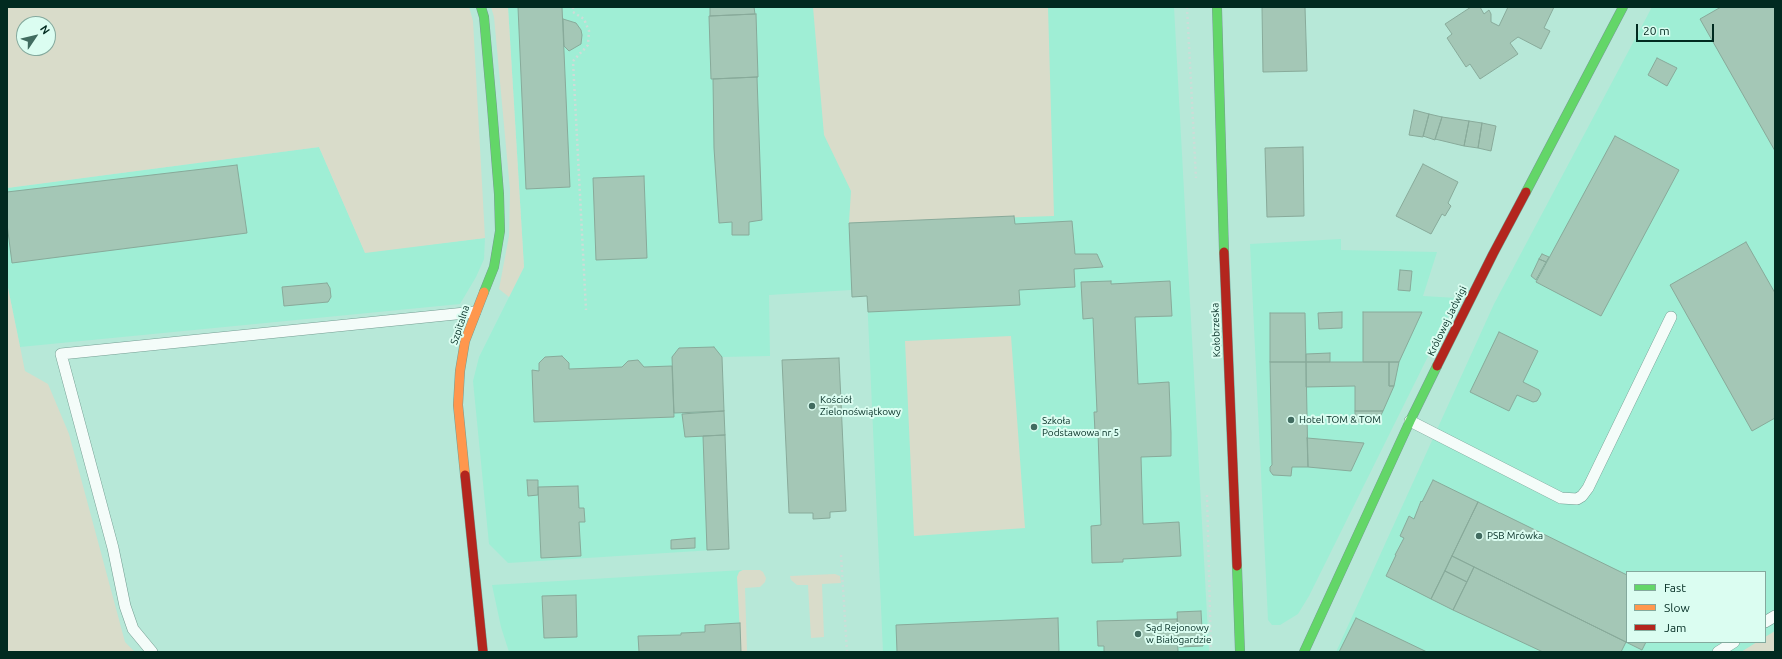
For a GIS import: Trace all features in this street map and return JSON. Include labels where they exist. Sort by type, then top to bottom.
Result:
[{"type":"street","name":"Szpitalna","points":[[481,7],[484,17],[499,194],[500,231],[494,267],[475,312],[465,341],[460,371],[458,405],[482,652]]},
{"type":"street","name":"Kołobrzeska","points":[[1217,7],[1226,309],[1240,652]]},
{"type":"street","name":"Królowej Jadwigi","points":[[1304,652],[1410,421],[1493,254],[1566,118],[1623,7]]},
{"type":"lane","points":[[152,652],[133,629],[125,606],[113,548],[61,354],[475,312]]},
{"type":"lane","points":[[1410,421],[1561,498],[1577,499],[1582,496],[1588,488],[1671,317]]},
{"type":"lane","points":[[1766,621],[1775,616]]},
{"type":"lane","points":[[1718,652],[1732,643]]},
{"type":"path","points":[[573,7],[573,12],[584,19],[589,31],[588,45],[573,61],[586,310]]},
{"type":"path","points":[[841,555],[847,652]]},
{"type":"shaded area","points":[[7,7],[469,7],[473,21],[485,238],[365,253],[319,147],[7,188]]},
{"type":"shaded area","points":[[491,7],[508,7],[524,267],[509,297],[499,289],[509,236],[510,190],[494,17]]},
{"type":"shaded area","points":[[508,7],[1174,7],[1209,652],[883,652],[867,296],[852,297],[851,290],[769,295],[770,356],[722,357],[729,549],[508,563],[489,544],[473,381],[479,357],[524,267]]},
{"type":"shaded area","points":[[813,7],[1048,7],[1054,216],[849,223],[851,191],[824,135]]},
{"type":"shaded area","points":[[1652,7],[1775,7],[1775,652],[1336,652],[1494,304]]},
{"type":"shaded area","points":[[319,147],[365,252],[485,238],[484,259],[476,277],[460,304],[20,347],[7,283],[7,188]]},
{"type":"shaded area","points":[[1341,239],[1341,250],[1437,252],[1423,296],[1457,298],[1309,596],[1298,614],[1280,625],[1272,625],[1268,620],[1250,244]]},
{"type":"shaded area","points":[[7,283],[25,371],[48,384],[69,434],[125,642],[135,652],[7,652]]},
{"type":"shaded area","points":[[1011,336],[1025,528],[914,536],[905,341]]},
{"type":"shaded area","points":[[743,570],[739,572],[741,652],[509,652],[501,627],[492,585]]},
{"type":"shaded area","points":[[743,570],[760,570],[766,578],[765,582],[760,587],[745,588],[747,652],[741,652],[737,577],[739,572]]},
{"type":"shaded area","points":[[835,574],[840,576],[841,583],[822,584],[824,637],[811,638],[808,585],[797,585],[791,580],[790,576]]},
{"type":"shaded area","points":[[1775,631],[1775,652],[1741,652],[1755,643],[1766,643],[1766,636]]},
{"type":"building","points":[[518,7],[562,7],[570,187],[526,189]]},
{"type":"building","points":[[710,7],[754,7],[755,14],[710,16]]},
{"type":"building","points":[[1262,7],[1305,7],[1307,71],[1263,72]]},
{"type":"building","points":[[1471,7],[1480,7],[1484,14],[1489,10],[1491,14],[1491,22],[1499,26],[1508,7],[1554,7],[1544,28],[1550,31],[1541,49],[1518,37],[1510,43],[1518,54],[1480,79],[1470,64],[1466,67],[1447,38],[1452,34],[1445,24]]},
{"type":"building","points":[[1721,7],[1775,7],[1775,151],[1700,19]]},
{"type":"building","points":[[756,14],[758,77],[711,79],[709,16]]},
{"type":"building","points":[[563,19],[576,23],[581,30],[582,35],[581,44],[569,51],[564,46]]},
{"type":"building","points":[[1657,58],[1677,68],[1667,86],[1648,75]]},
{"type":"building","points":[[757,77],[762,220],[749,222],[749,235],[732,235],[732,222],[719,223],[714,148],[713,79]]},
{"type":"building","points":[[1414,110],[1429,114],[1423,137],[1409,135]]},
{"type":"building","points":[[1429,114],[1442,117],[1435,140],[1423,136]]},
{"type":"building","points":[[1442,117],[1469,121],[1464,146],[1435,139]]},
{"type":"building","points":[[1469,121],[1482,123],[1478,148],[1464,146]]},
{"type":"building","points":[[1482,123],[1496,126],[1491,151],[1478,148]]},
{"type":"building","points":[[1615,136],[1679,170],[1601,316],[1536,282]]},
{"type":"building","points":[[1303,147],[1304,216],[1267,217],[1265,148]]},
{"type":"building","points":[[1423,164],[1458,182],[1448,203],[1451,206],[1445,216],[1442,214],[1431,234],[1396,216]]},
{"type":"building","points":[[237,165],[247,233],[12,263],[7,224],[7,192]]},
{"type":"building","points":[[644,176],[647,258],[596,260],[593,178]]},
{"type":"building","points":[[1014,216],[1015,224],[1072,221],[1075,254],[1097,254],[1103,267],[1074,269],[1075,287],[1019,290],[1020,305],[868,312],[867,296],[852,297],[849,223]]},
{"type":"building","points":[[1746,242],[1775,293],[1775,418],[1752,431],[1670,285]]},
{"type":"building","points":[[1542,254],[1549,257],[1546,262],[1539,259]]},
{"type":"building","points":[[1539,259],[1546,262],[1536,280],[1531,276]]},
{"type":"building","points":[[1400,270],[1412,271],[1410,291],[1398,290]]},
{"type":"building","points":[[1111,281],[1111,284],[1170,281],[1172,316],[1135,317],[1138,384],[1169,382],[1171,433],[1171,456],[1141,457],[1143,524],[1179,522],[1181,556],[1123,559],[1123,562],[1092,563],[1091,526],[1101,525],[1098,432],[1095,432],[1094,412],[1097,412],[1093,318],[1083,319],[1081,282]]},
{"type":"building","points":[[327,283],[330,288],[331,297],[328,302],[284,306],[282,287]]},
{"type":"building","points":[[1342,312],[1342,328],[1319,329],[1318,313]]},
{"type":"building","points":[[1363,312],[1422,312],[1399,362],[1363,362]]},
{"type":"building","points":[[1270,313],[1305,313],[1306,362],[1270,362]]},
{"type":"building","points":[[1499,332],[1538,351],[1523,382],[1539,390],[1541,394],[1537,401],[1533,402],[1517,395],[1509,411],[1470,392]]},
{"type":"building","points":[[714,347],[722,357],[724,411],[674,413],[672,357],[679,348]]},
{"type":"building","points":[[1330,353],[1330,362],[1306,362],[1306,354]]},
{"type":"building","points":[[562,356],[569,363],[569,369],[622,367],[628,361],[638,360],[644,367],[672,366],[674,417],[534,422],[532,370],[539,371],[539,363],[545,357]]},
{"type":"building","points":[[839,358],[846,511],[830,512],[830,518],[813,519],[813,513],[789,513],[782,360]]},
{"type":"building","points":[[1270,362],[1306,362],[1308,467],[1292,467],[1291,476],[1273,475],[1270,471],[1270,467],[1272,465]]},
{"type":"building","points":[[1306,362],[1389,362],[1389,386],[1394,386],[1383,411],[1355,411],[1355,386],[1306,387]]},
{"type":"building","points":[[1389,362],[1399,362],[1394,386],[1389,386]]},
{"type":"building","points":[[724,411],[725,435],[685,437],[682,414]]},
{"type":"building","points":[[1355,411],[1383,411],[1377,423],[1355,422]]},
{"type":"building","points":[[725,435],[729,549],[707,550],[703,436]]},
{"type":"building","points":[[1307,438],[1364,443],[1351,471],[1308,467]]},
{"type":"building","points":[[527,480],[538,480],[538,495],[528,496]]},
{"type":"building","points":[[1433,480],[1478,502],[1431,599],[1386,576],[1404,538],[1400,536],[1409,516],[1414,519],[1421,501],[1422,502]]},
{"type":"building","points":[[578,486],[579,508],[584,508],[585,522],[579,522],[581,556],[541,558],[538,487]]},
{"type":"building","points":[[1478,502],[1626,575],[1626,642],[1452,556]]},
{"type":"building","points":[[695,538],[695,548],[671,549],[671,540]]},
{"type":"building","points":[[1452,556],[1474,567],[1467,582],[1445,571]]},
{"type":"building","points":[[1474,567],[1626,642],[1621,652],[1543,652],[1453,610]]},
{"type":"building","points":[[1445,571],[1467,582],[1453,610],[1431,599]]},
{"type":"building","points":[[576,595],[577,637],[544,638],[542,596]]},
{"type":"building","points":[[1201,611],[1203,646],[1179,647],[1177,612]]},
{"type":"building","points":[[1058,618],[1059,652],[897,652],[896,625]]},
{"type":"building","points":[[1356,618],[1427,652],[1339,652]]},
{"type":"building","points":[[1177,619],[1178,652],[1104,652],[1104,646],[1098,646],[1097,621]]},
{"type":"building","points":[[740,623],[741,652],[639,652],[638,636],[681,635],[681,633],[705,632],[705,625]]},
{"type":"building","points":[[1628,643],[1646,643],[1642,650]]},
{"type":"traffic: fast","points":[[481,7],[484,17],[492,107],[499,194],[500,231],[494,267],[484,292]]},
{"type":"traffic: fast","points":[[1217,7],[1224,252]]},
{"type":"traffic: fast","points":[[1526,192],[1623,7]]},
{"type":"traffic: fast","points":[[1304,652],[1410,421],[1437,366]]},
{"type":"traffic: fast","points":[[1237,566],[1240,652]]},
{"type":"traffic: slow","points":[[465,475],[458,405],[460,371],[465,341],[484,292]]},
{"type":"traffic: jam","points":[[1437,366],[1526,192]]},
{"type":"traffic: jam","points":[[1224,252],[1237,566]]},
{"type":"traffic: jam","points":[[465,475],[483,652]]},
{"type":"place","name":"Kościół Zielonoświątkowy","points":[[812,406]]},
{"type":"place","name":"Hotel TOM & TOM","points":[[1291,420]]},
{"type":"place","name":"Szkoła Podstawowa nr 5","points":[[1034,427]]},
{"type":"place","name":"PSB Mrówka","points":[[1479,536]]},
{"type":"place","name":"Sąd Rejonowy w Białogardzie","points":[[1138,634]]}]
